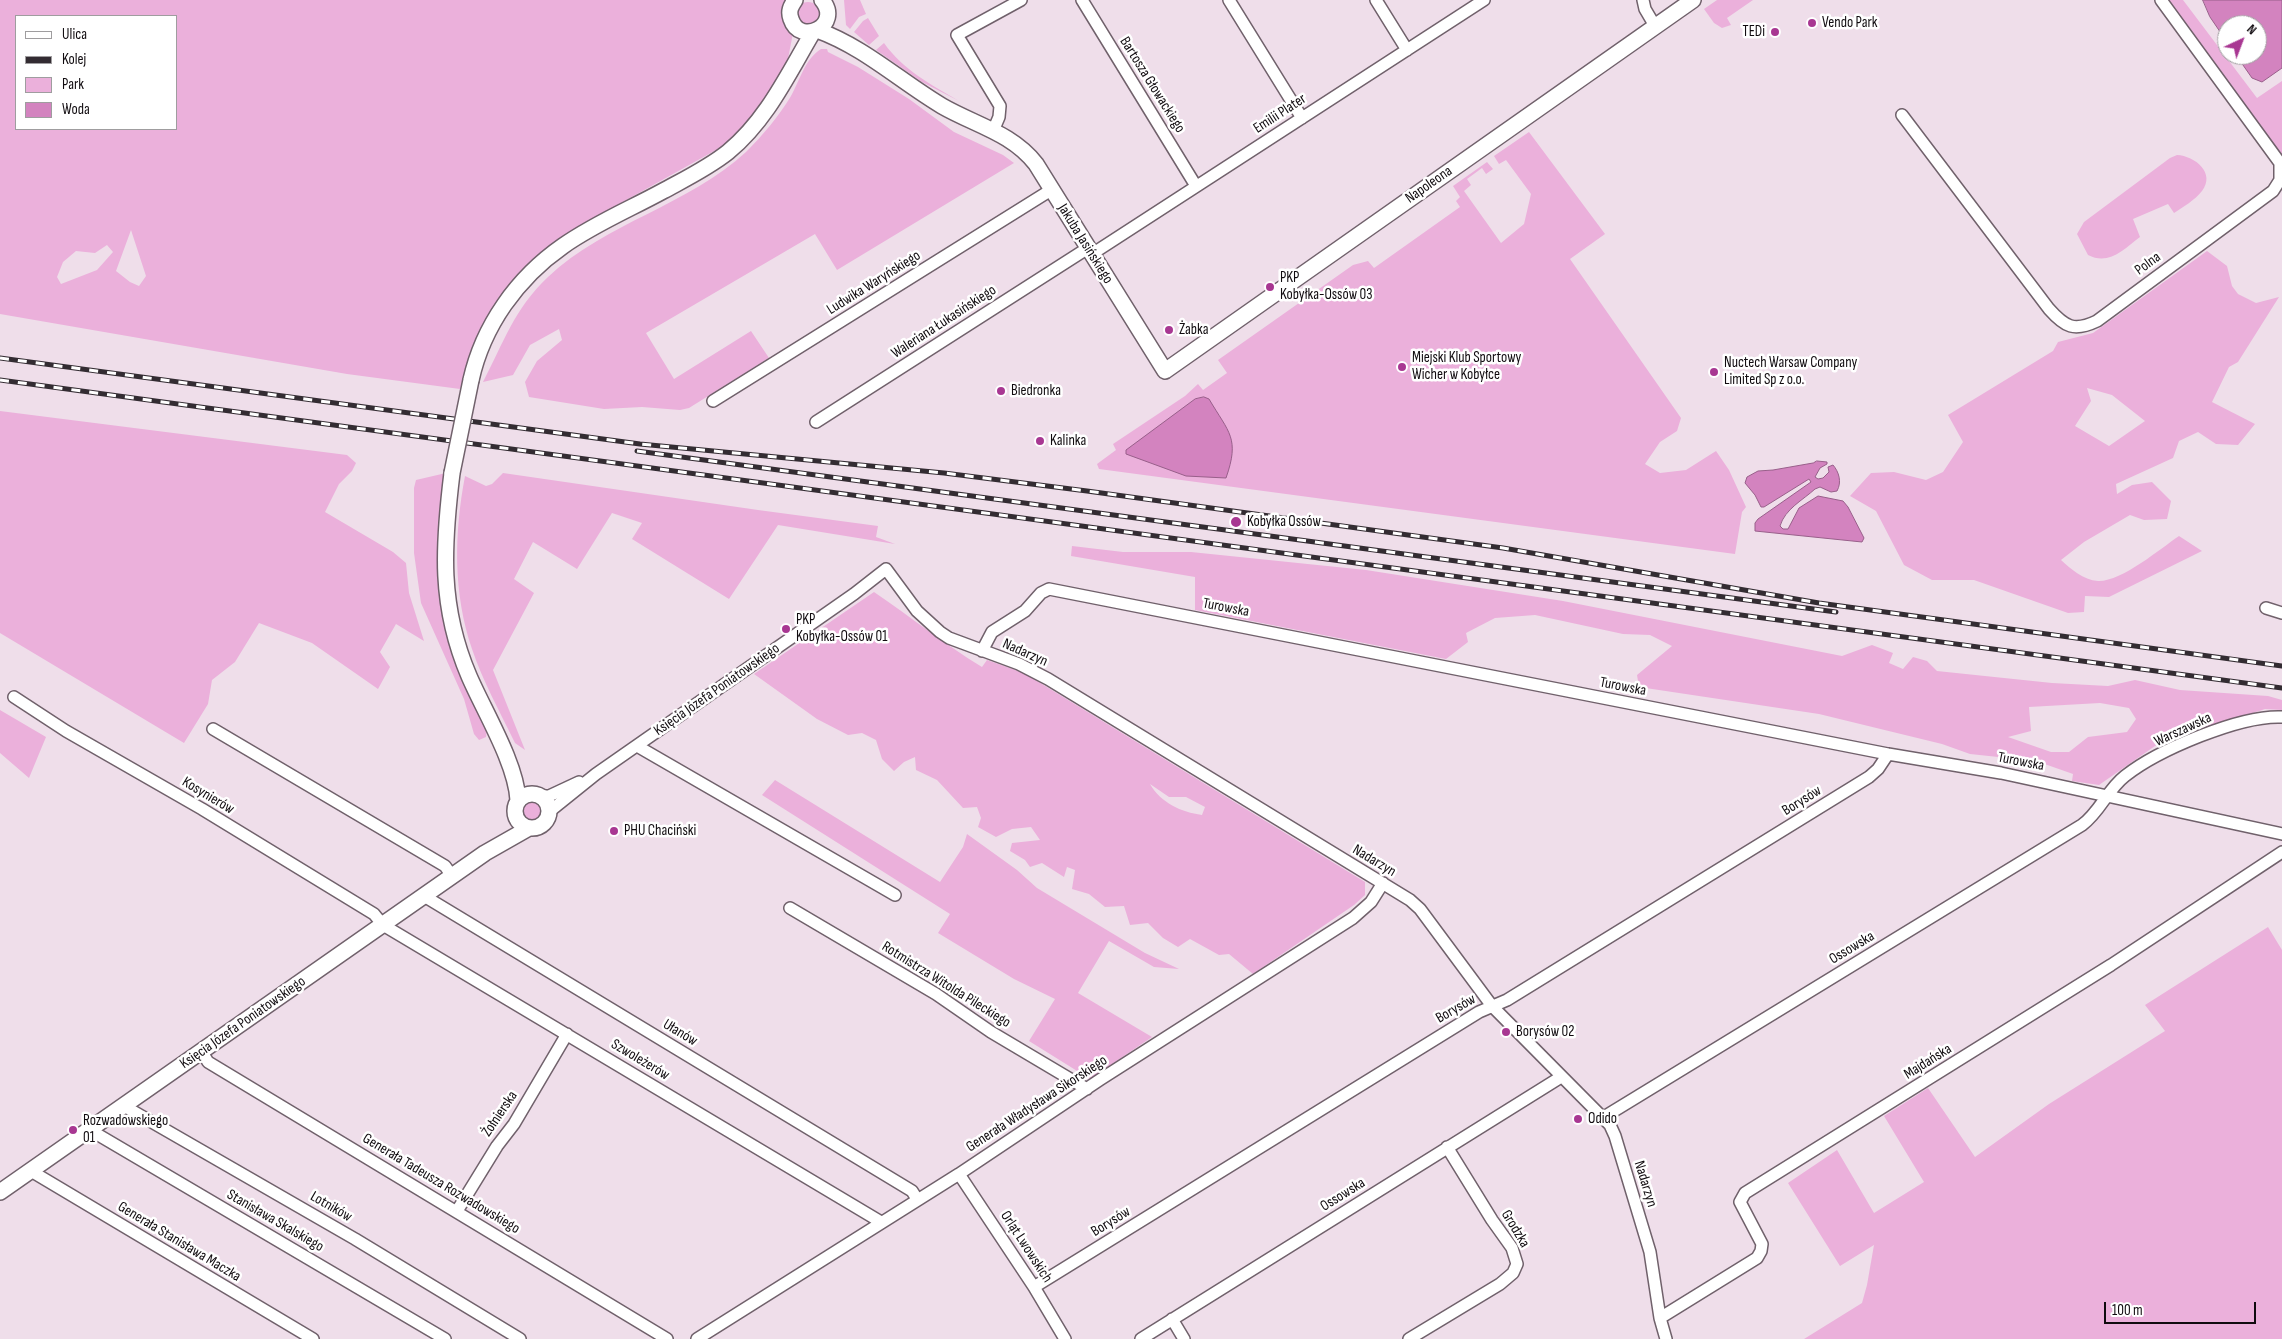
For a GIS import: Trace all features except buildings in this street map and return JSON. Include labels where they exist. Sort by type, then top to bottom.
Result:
[{"type":"street","points":[[794,0],[790,16],[814,27]]},
{"type":"street","points":[[498,738],[538,795],[548,803],[550,811],[548,820],[542,826],[529,828],[521,824],[516,817],[515,808],[518,800],[515,783],[498,738],[460,652],[447,597],[444,549],[452,473],[471,380],[480,349],[500,311],[517,288],[538,266],[564,245],[697,173],[729,151],[773,102],[814,27],[827,8],[822,0]]},
{"type":"street","points":[[993,131],[999,117],[1000,106],[957,35],[1021,0]]},
{"type":"street","name":"Bartosza Głowackiego","points":[[1082,0],[1196,186]]},
{"type":"street","points":[[1229,0],[1302,118]]},
{"type":"street","points":[[1376,0],[1407,50]]},
{"type":"street","name":"Emilii Plater","points":[[1090,251],[1196,186],[1484,0]]},
{"type":"street","points":[[1643,0],[1645,9],[1655,26]]},
{"type":"street","name":"Napoleona","points":[[1165,371],[1692,0]]},
{"type":"street","name":"Polna","points":[[1902,114],[2048,309],[2061,323],[2074,327],[2086,326],[2097,321],[2273,190],[2280,180],[2280,163],[2161,0]]},
{"type":"street","name":"Jakuba Jasińskiego","points":[[814,27],[861,50],[928,98],[1012,140],[1024,149],[1036,164],[1165,371]]},
{"type":"street","name":"Ludwika Waryńskiego","points":[[713,400],[1051,190]]},
{"type":"street","name":"Waleriana Łukasińskiego","points":[[816,422],[1090,251]]},
{"type":"street","name":"Nadarzyn","points":[[886,569],[917,611],[931,625],[949,638],[1019,664],[1048,679],[1383,883],[1420,909],[1492,1006],[1560,1077],[1604,1117],[1615,1136],[1650,1252],[1660,1318],[1666,1339]]},
{"type":"street","name":"Księcia Józefa Poniatowskiego","points":[[550,811],[596,774],[854,594],[886,569]]},
{"type":"street","name":"Turowska","points":[[982,651],[992,632],[1025,611],[1041,593],[1049,589],[1888,754],[2001,773],[2108,796],[2126,802],[2282,834]]},
{"type":"street","points":[[2266,608],[2282,614]]},
{"type":"street","name":"Kosynierów","points":[[14,697],[66,731],[202,809],[374,914],[383,925]]},
{"type":"street","name":"Warszawska","points":[[2108,796],[2115,785],[2136,768],[2195,738],[2232,724],[2262,718],[2282,717]]},
{"type":"street","points":[[213,729],[444,866],[452,876]]},
{"type":"street","points":[[637,746],[895,895]]},
{"type":"street","name":"Borysów","points":[[1034,1287],[1479,1012],[1507,1000],[1869,777],[1878,769],[1888,754]]},
{"type":"street","name":"Księcia Józefa Poniatowskiego","points":[[538,795],[549,796],[596,774]]},
{"type":"street","points":[[518,800],[525,795],[538,795]]},
{"type":"street","name":"Ossowska","points":[[1604,1117],[2082,825],[2092,818],[2108,796]]},
{"type":"street","name":"Księcia Józefa Poniatowskiego","points":[[485,853],[516,817]]},
{"type":"street","name":"Księcia Józefa Poniatowskiego","points":[[3,1186],[32,1170],[90,1130],[485,853],[529,828]]},
{"type":"street","name":"Majdańska","points":[[1660,1318],[1757,1258],[1762,1244],[1740,1202],[1745,1193],[2111,965],[2282,852]]},
{"type":"street","name":"Generała Władysława Sikorskiego","points":[[697,1339],[959,1174],[1087,1089],[1353,918],[1371,902],[1383,883]]},
{"type":"street","name":"Ułanów","points":[[424,896],[912,1191],[917,1199]]},
{"type":"street","name":"Rotmistrza Witolda Pileckiego","points":[[790,908],[936,994],[991,1032],[1087,1089]]},
{"type":"street","name":"Szwoleżerów","points":[[383,925],[881,1222]]},
{"type":"street","name":"Żołnierska","points":[[457,1211],[497,1146],[514,1124],[567,1034]]},
{"type":"street","name":"Generała Tadeusza Rozwadowskiego","points":[[202,1052],[208,1062],[667,1339]]},
{"type":"street","name":"Ossowska","points":[[1141,1339],[1560,1077]]},
{"type":"street","name":"Lotników","points":[[124,1106],[346,1234],[520,1339]]},
{"type":"street","name":"Stanisława Skalskiego","points":[[90,1130],[446,1339]]},
{"type":"street","name":"Grodzka","points":[[1409,1339],[1500,1284],[1513,1273],[1517,1264],[1512,1248],[1492,1220],[1448,1147]]},
{"type":"street","name":"Generała Stanisława Maczka","points":[[32,1170],[312,1339]]},
{"type":"street","name":"Orląt Lwowskich","points":[[959,1174],[1034,1287],[1065,1339]]},
{"type":"street","points":[[1172,1319],[1184,1339]]},
{"type":"green space","points":[[0,0],[786,0],[793,33],[787,64],[780,79],[751,121],[725,145],[576,228],[534,259],[500,296],[488,315],[473,347],[460,389],[347,374],[0,314]],"holes":[[[131,230],[146,276],[139,286],[130,282],[116,271]],[[107,245],[113,252],[97,270],[61,284],[57,277],[63,262],[76,251],[95,253]]]},
{"type":"green space","points":[[844,0],[860,0],[866,14],[859,17],[850,29],[846,25]]},
{"type":"green space","points":[[1717,0],[1753,0],[1727,18],[1731,25],[1722,28],[1714,23],[1704,9]]},
{"type":"green space","points":[[2168,0],[2183,0],[2217,45],[2217,65],[2232,65],[2257,98],[2282,81],[2282,155]]},
{"type":"green space","points":[[808,2],[816,5],[819,13],[816,21],[808,24],[800,21],[797,13],[800,5]]},
{"type":"green space","points":[[868,18],[879,36],[869,45],[854,32]]},
{"type":"green space","points":[[884,43],[909,69],[928,83],[959,101],[922,82],[876,50]]},
{"type":"green space","points":[[821,49],[827,49],[828,52],[858,67],[909,99],[954,132],[1003,155],[1014,163],[837,270],[815,234],[646,333],[674,379],[751,331],[769,358],[689,408],[680,410],[642,407],[604,409],[529,397],[525,382],[537,361],[562,340],[559,329],[530,345],[513,375],[483,382],[526,301],[548,277],[571,258],[595,242],[699,186],[746,152],[781,111],[807,64],[815,53]]},
{"type":"green space","name":"Miejski Klub Sportowy Wicher w Kobyłce","points":[[1529,132],[1605,234],[1570,259],[1681,418],[1677,431],[1660,442],[1645,464],[1660,473],[1686,470],[1716,451],[1729,470],[1746,507],[1742,512],[1735,554],[1099,469],[1097,464],[1116,450],[1113,444],[1185,396],[1198,384],[1203,390],[1227,373],[1218,360],[1353,265],[1368,261],[1374,268],[1460,207],[1456,201],[1460,197],[1453,186],[1487,162],[1493,169],[1486,174],[1482,168],[1467,179],[1471,185],[1464,191],[1501,243],[1524,224],[1531,194],[1506,160],[1499,164],[1494,156]]},
{"type":"green space","points":[[2177,155],[2197,162],[2202,167],[2207,178],[2202,191],[2174,213],[2168,204],[2133,219],[2140,237],[2116,255],[2103,259],[2088,255],[2077,234],[2084,222],[2170,158]]},
{"type":"green space","points":[[2207,251],[2227,266],[2232,286],[2238,294],[2256,303],[2279,297],[2238,362],[2229,367],[2212,402],[2255,424],[2238,445],[2216,444],[2198,432],[2179,441],[2173,458],[2116,484],[2117,494],[2132,485],[2152,482],[2171,501],[2167,519],[2144,520],[2130,515],[2084,542],[2061,560],[2082,576],[2098,581],[2107,580],[2129,571],[2179,536],[2202,551],[2109,597],[2085,596],[2084,612],[2068,613],[1974,580],[1932,580],[1904,565],[1876,511],[1850,496],[1871,473],[1894,472],[1926,480],[1943,472],[1963,442],[1948,415],[2053,351],[2058,342],[2093,333]],"holes":[[[2087,388],[2112,395],[2145,421],[2109,446],[2075,426],[2091,401]]]},
{"type":"green space","points":[[0,411],[347,455],[356,463],[352,471],[339,484],[325,512],[393,552],[406,563],[409,593],[424,641],[396,624],[380,652],[390,667],[378,689],[312,643],[259,623],[235,662],[212,680],[208,704],[184,743],[0,633]]},
{"type":"green space","points":[[446,473],[439,532],[439,577],[487,729],[486,737],[479,740],[474,734],[464,699],[421,603],[414,553],[414,488],[416,480]]},
{"type":"green space","points":[[503,473],[878,526],[876,537],[895,544],[778,525],[729,599],[632,539],[642,523],[612,513],[577,569],[533,542],[514,579],[534,593],[493,670],[525,750],[515,743],[476,661],[461,606],[457,563],[457,541],[465,476],[486,486],[492,484]]},
{"type":"green space","points":[[1072,546],[1123,552],[1191,552],[1366,570],[1563,601],[1842,656],[1872,645],[1893,653],[1889,663],[1903,669],[1913,657],[1927,661],[1937,671],[2052,683],[2108,686],[2135,680],[2180,690],[2268,696],[2282,700],[2282,710],[2265,709],[2155,746],[2099,785],[2072,781],[2073,774],[2036,761],[1970,754],[1942,744],[1819,714],[1639,687],[1637,675],[1672,646],[1650,635],[1623,634],[1535,615],[1495,618],[1466,633],[1468,642],[1446,659],[1195,610],[1195,577],[1071,556]],"holes":[[[2100,703],[2129,708],[2136,719],[2127,732],[2088,737],[2069,752],[2051,752],[2008,737],[2031,731],[2029,707]]]},
{"type":"green space","points":[[874,592],[982,667],[987,660],[1024,673],[1365,882],[1365,895],[1354,905],[1253,974],[1229,954],[1219,955],[1190,939],[1178,947],[1163,938],[1148,923],[1130,925],[1124,906],[1105,907],[1089,894],[1072,889],[1075,870],[1067,867],[1064,877],[1042,863],[1030,867],[1025,860],[1010,851],[1012,843],[1040,840],[1031,827],[1012,829],[996,837],[978,827],[981,818],[977,807],[963,808],[937,780],[916,770],[915,757],[904,762],[894,771],[882,759],[876,740],[862,733],[848,735],[817,719],[754,674]],"holes":[[[1150,784],[1169,797],[1186,797],[1205,807],[1202,815],[1172,806]]]},
{"type":"green space","points":[[0,710],[46,737],[29,778],[0,753]]},
{"type":"green space","points":[[775,780],[940,882],[963,847],[967,834],[1017,870],[1037,888],[1145,953],[1179,969],[1154,967],[1109,941],[1078,993],[1152,1037],[1090,1079],[1029,1041],[1055,999],[1014,979],[938,933],[950,914],[762,795]]},
{"type":"green space","points":[[532,800],[540,803],[543,811],[540,819],[532,822],[524,819],[521,811],[524,803]]},
{"type":"green space","points":[[2268,927],[2282,950],[2282,1339],[1804,1339],[1862,1303],[1874,1245],[1840,1266],[1788,1183],[1837,1150],[1874,1213],[1924,1182],[1884,1116],[1928,1088],[1975,1157],[2049,1104],[2165,1031],[2145,1005]]},
{"type":"water","points":[[2203,0],[2282,0],[2282,68],[2262,82],[2252,78],[2243,65],[2267,65],[2267,15],[2217,15],[2217,27],[2210,17]]},
{"type":"water","points":[[1204,397],[1209,399],[1230,436],[1232,454],[1226,478],[1186,476],[1126,454],[1126,450],[1195,399]]},
{"type":"water","points":[[1817,461],[1827,462],[1827,464],[1820,468],[1815,477],[1818,479],[1823,478],[1829,472],[1828,467],[1833,465],[1840,481],[1839,488],[1837,491],[1831,492],[1820,487],[1815,489],[1790,510],[1780,526],[1783,529],[1788,529],[1799,508],[1818,496],[1843,501],[1864,538],[1862,542],[1755,531],[1755,523],[1758,519],[1811,482],[1809,479],[1764,507],[1761,507],[1755,495],[1745,483],[1747,477],[1758,471],[1773,470]]},
{"type":"railway","points":[[0,358],[640,444],[944,473],[1087,491],[1503,548],[1819,603],[2282,666]]},
{"type":"railway","points":[[0,380],[2282,688]]},
{"type":"railway","points":[[637,451],[1836,612]]},
{"type":"place","name":"Vendo Park","points":[[1812,23]]},
{"type":"place","name":"TEDi","points":[[1775,32]]},
{"type":"place","name":"PKP Kobyłka-Ossów 03","points":[[1270,287]]},
{"type":"place","name":"Żabka","points":[[1169,330]]},
{"type":"place","name":"Miejski Klub Sportowy Wicher w Kobyłce","points":[[1402,367]]},
{"type":"place","name":"Nuctech Warsaw Company Limited Sp z o.o.","points":[[1714,372]]},
{"type":"place","name":"Biedronka","points":[[1001,391]]},
{"type":"place","name":"Kalinka","points":[[1040,441]]},
{"type":"place","name":"Kobyłka Ossów","points":[[1236,522]]},
{"type":"place","name":"PKP Kobyłka-Ossów 01","points":[[786,629]]},
{"type":"place","name":"PHU Chaciński","points":[[614,831]]},
{"type":"place","name":"Borysów 02","points":[[1506,1032]]},
{"type":"place","name":"Odido","points":[[1578,1119]]},
{"type":"place","name":"Rozwadowskiego 01","points":[[73,1130]]}]
